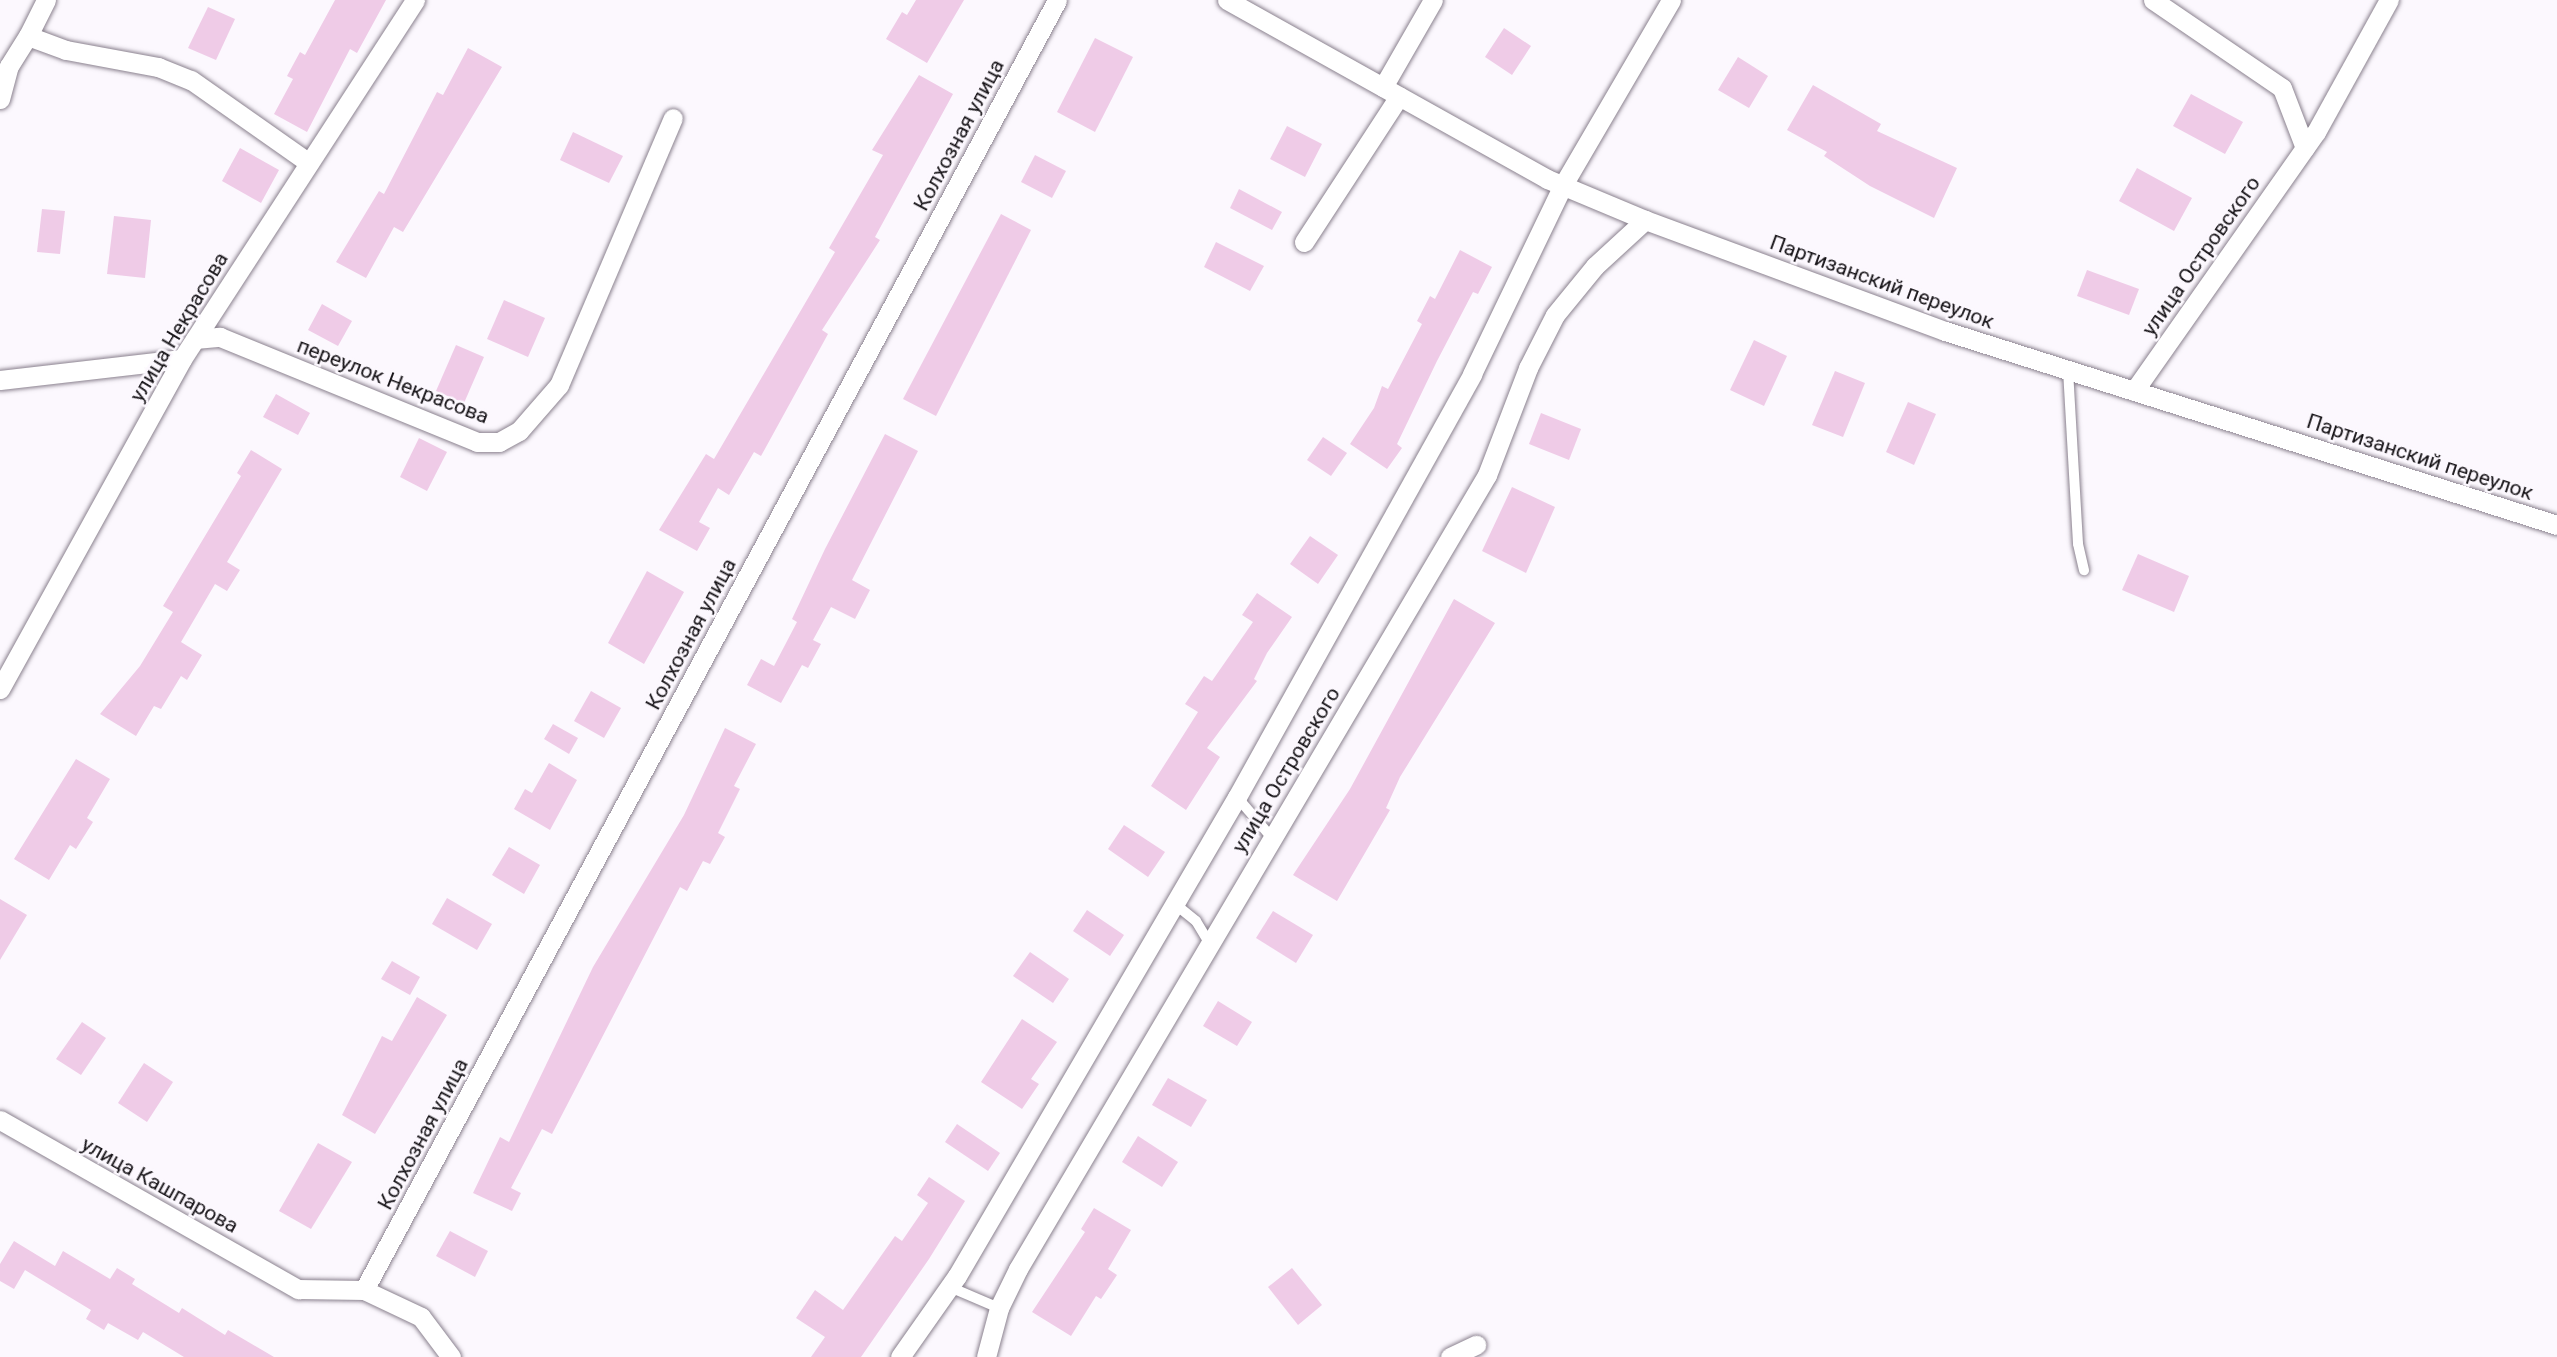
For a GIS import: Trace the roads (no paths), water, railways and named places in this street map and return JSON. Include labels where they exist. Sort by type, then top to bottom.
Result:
[{"type":"street","points":[[0,99],[4,64],[28,36],[46,0]]},
{"type":"street","name":"улица Некрасова","points":[[0,689],[182,359],[415,0]]},
{"type":"street","name":"Колхозная улица","points":[[364,1290],[1057,0]]},
{"type":"street","name":"Партизанский переулок","points":[[1227,0],[1563,185],[1645,220],[1945,331],[2557,525]]},
{"type":"street","points":[[1304,242],[1391,92],[1433,0]]},
{"type":"street","points":[[900,1357],[950,1287],[1237,797],[1472,374],[1563,185],[1671,0]]},
{"type":"street","points":[[2153,0],[2283,88],[2305,148]]},
{"type":"street","name":"улица Островского","points":[[2134,391],[2305,148],[2389,0]]},
{"type":"street","points":[[28,36],[66,50],[158,67],[191,80],[309,163]]},
{"type":"street","name":"переулок Некрасова","points":[[195,339],[220,337],[477,442],[499,442],[519,431],[559,385],[673,118]]},
{"type":"street","name":"улица Островского","points":[[986,1357],[999,1308],[1018,1269],[1487,475],[1528,368],[1555,314],[1595,266],[1645,220]]},
{"type":"street","points":[[0,380],[182,359]]},
{"type":"street","name":"улица Кашпарова","points":[[0,1120],[298,1289],[364,1290]]},
{"type":"street","points":[[364,1290],[421,1317],[451,1357]]},
{"type":"street","points":[[1450,1357],[1476,1345]]},
{"type":"lane","points":[[2068,370],[2078,544],[2084,570]]},
{"type":"lane","points":[[1237,797],[1272,838]]},
{"type":"lane","points":[[1175,904],[1196,921],[1210,944]]},
{"type":"lane","points":[[950,1287],[999,1308]]}]
